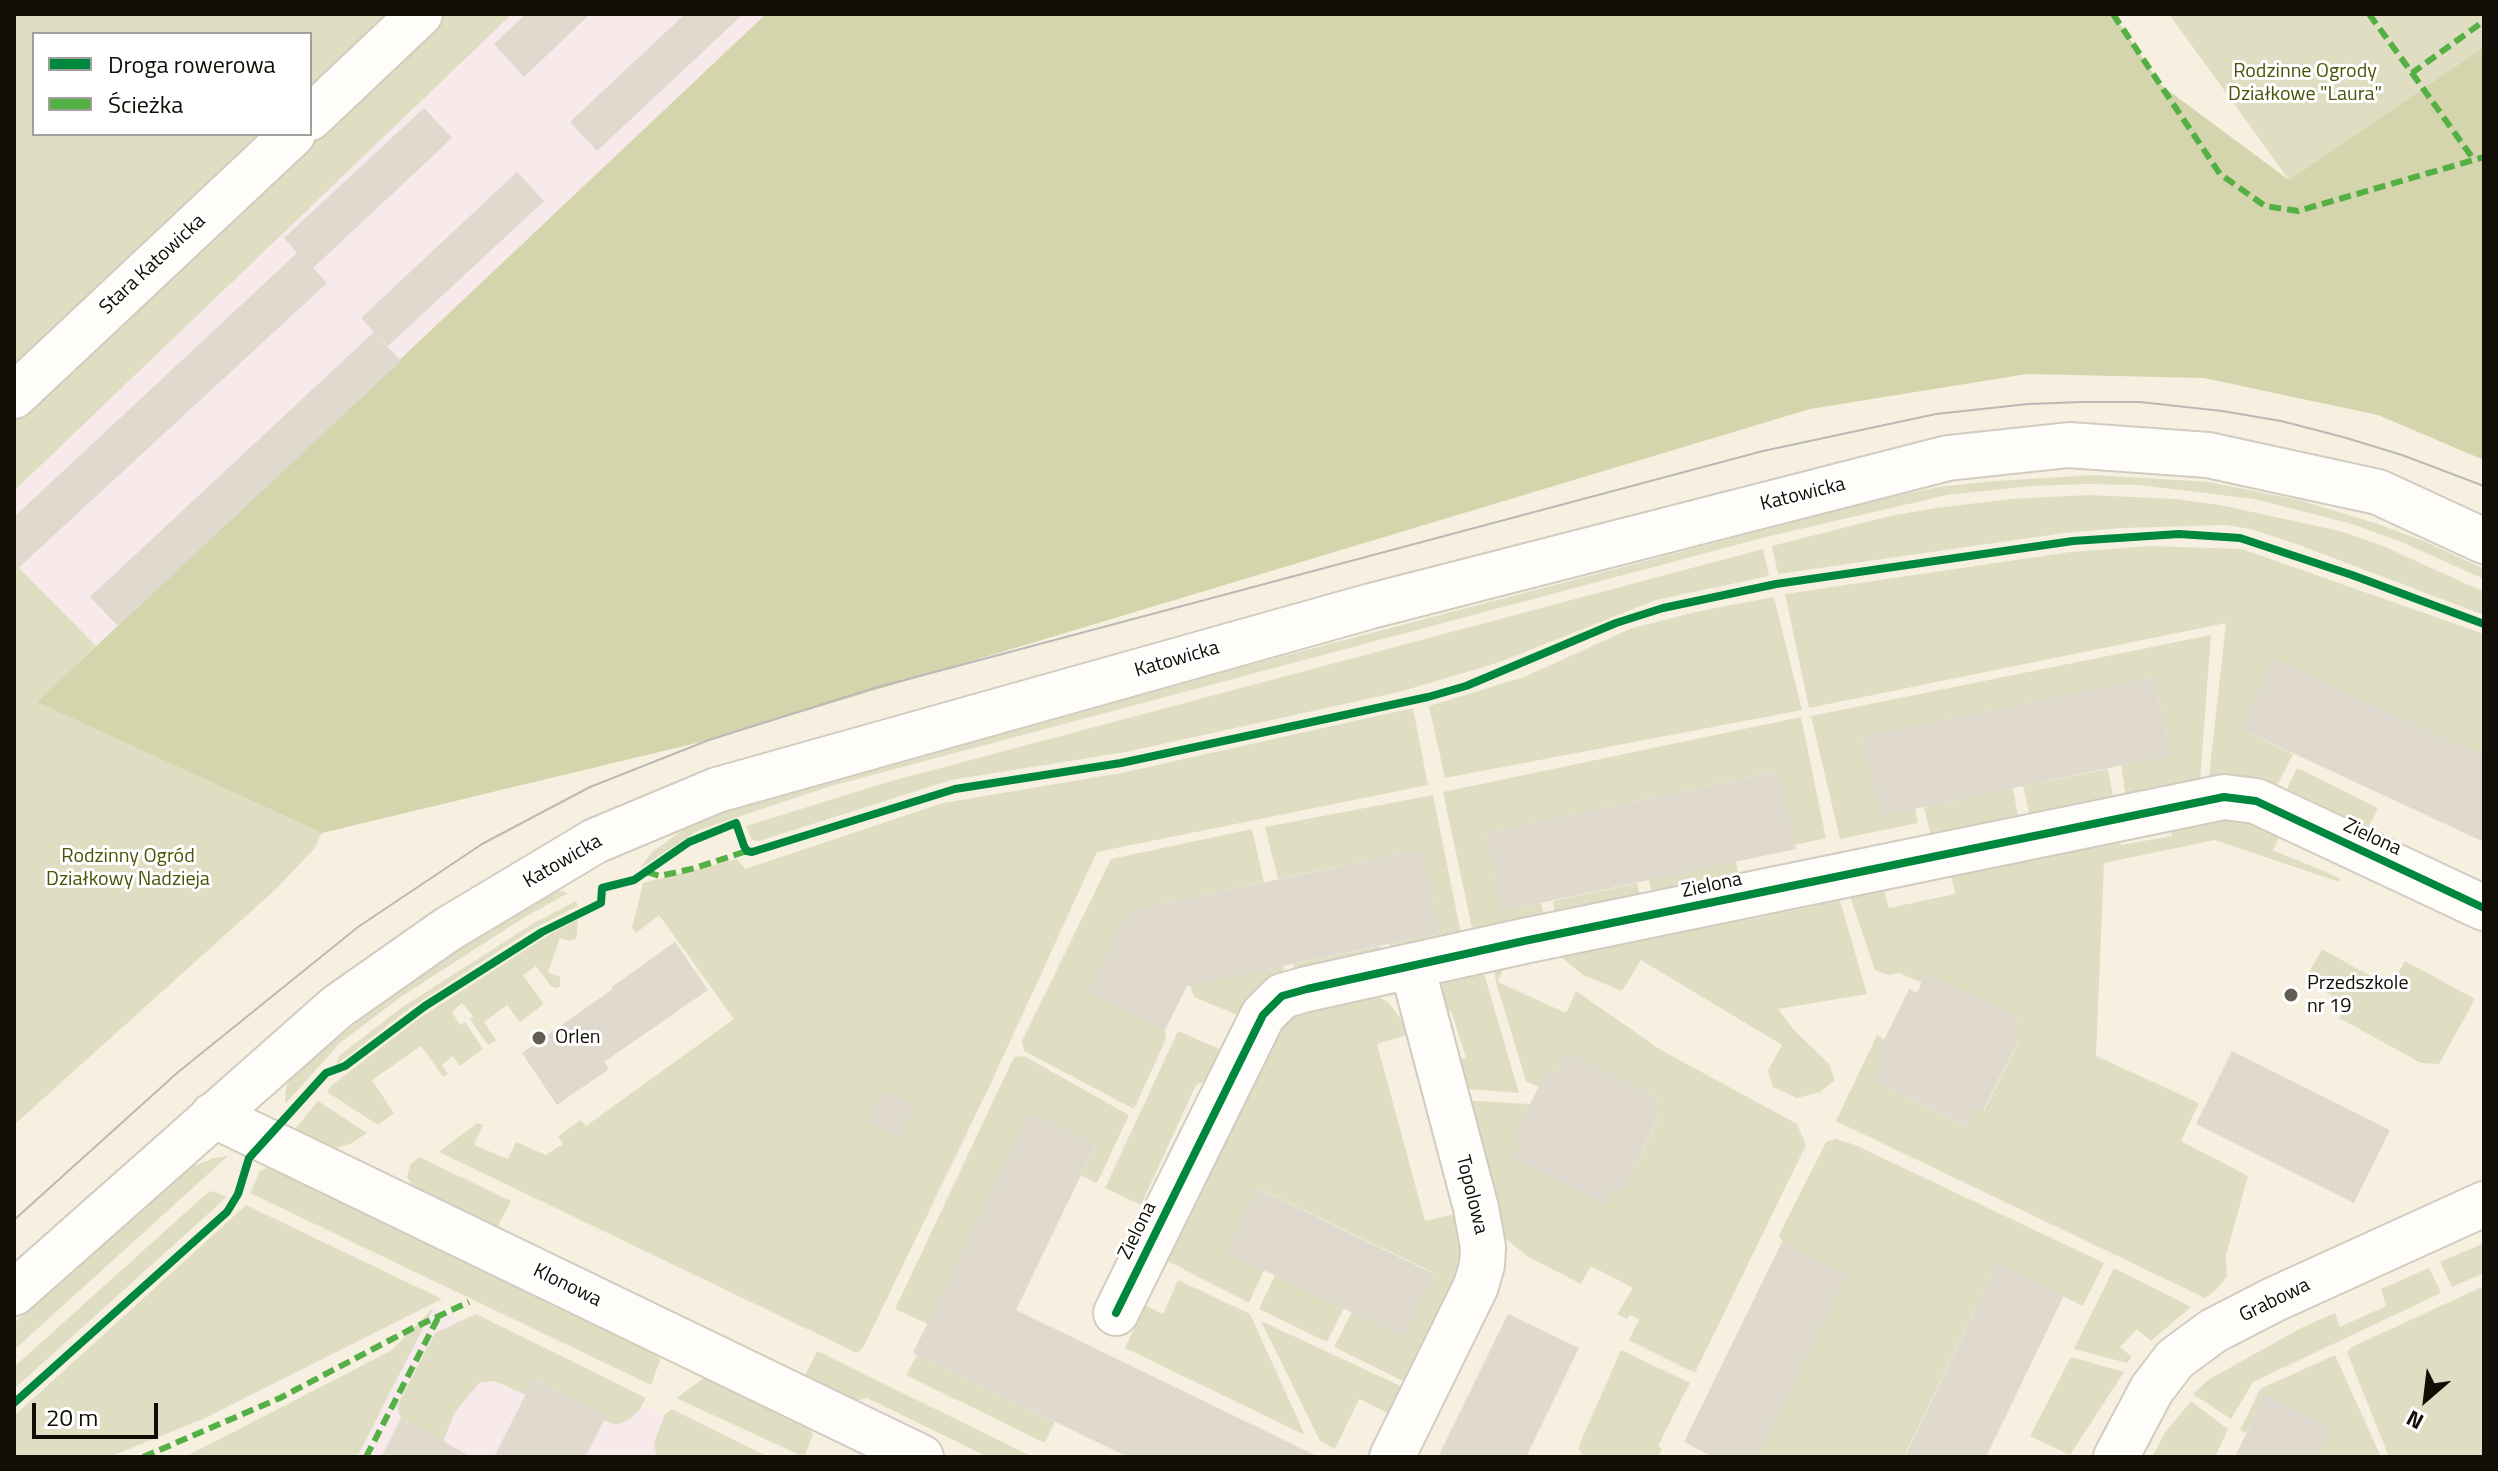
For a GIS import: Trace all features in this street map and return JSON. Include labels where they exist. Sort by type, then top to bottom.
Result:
[{"type":"street","points":[[312,116],[420,14]]},
{"type":"street","name":"Stara Katowicka","points":[[14,396],[291,136]]},
{"type":"street","name":"Katowicka","points":[[14,1293],[337,1007],[448,929],[595,841],[717,790],[1371,606],[1932,462],[2069,445],[2208,455],[2378,492],[2484,541]]},
{"type":"street","name":"Zielona","points":[[1116,1313],[1263,1015],[1282,996],[1412,966],[2224,797],[2256,801],[2484,908]]},
{"type":"street","name":"Topolowa","points":[[1392,1457],[1476,1286],[1483,1247],[1476,1208],[1412,966]]},
{"type":"street","name":"Klonowa","points":[[213,1115],[921,1457]]},
{"type":"street","name":"Grabowa","points":[[2116,1457],[2152,1389],[2175,1359],[2213,1331],[2273,1300],[2484,1204]]},
{"type":"shaded area","points":[[512,14],[766,14],[96,646],[14,563],[14,491]]},
{"type":"shaded area","points":[[434,1307],[684,1426],[669,1457],[357,1457]]},
{"type":"green space","points":[[14,14],[512,14],[14,491]]},
{"type":"green space","points":[[766,14],[2113,14],[2161,85],[2289,180],[2484,47],[2484,460],[2378,415],[2204,378],[2027,374],[1810,409],[709,740],[322,833],[37,702]]},
{"type":"green space","name":"Rodzinne Ogrody Działkowe \"Laura\"","points":[[2169,14],[2484,14],[2484,47],[2289,180]]},
{"type":"green space","points":[[2094,475],[2209,482],[2299,500],[2426,542],[2484,569],[2484,579],[2404,543],[2352,524],[2254,499],[2139,485],[2087,484],[1947,495],[1766,537],[831,786],[699,830],[639,869],[652,852],[693,823],[743,805],[986,734],[1890,497],[1938,487]]},
{"type":"green space","points":[[2089,495],[2176,499],[2220,505],[2340,531],[2383,546],[2484,592],[2484,615],[2299,545],[2251,529],[2226,525],[2064,533],[1778,574],[1772,546],[1890,516],[1937,508],[2010,499]]},
{"type":"green space","points":[[2151,546],[2242,549],[2484,634],[2484,756],[2241,729],[2293,754],[2278,784],[2209,776],[2226,623],[1809,708],[1785,594],[2070,552]]},
{"type":"green space","points":[[1763,549],[1769,576],[1656,600],[1497,663],[1399,692],[1126,752],[951,780],[759,841],[752,840],[746,826],[888,782]]},
{"type":"green space","name":"Rodzinny Ogród Działkowy Nadzieja","points":[[14,563],[96,646],[38,702],[322,833],[314,849],[275,890],[14,1125]]},
{"type":"green space","points":[[1774,597],[1802,710],[1445,778],[1429,706],[1524,677],[1632,628]]},
{"type":"green space","points":[[2211,635],[2200,781],[2126,797],[2121,765],[2171,755],[2154,677],[1863,737],[1880,815],[1915,808],[1918,823],[1840,839],[1811,716]]},
{"type":"green space","points":[[1413,708],[1428,785],[1097,852],[991,1083],[864,1346],[857,1353],[439,1152],[477,1123],[483,1125],[474,1145],[508,1159],[516,1142],[546,1155],[563,1144],[558,1136],[581,1120],[586,1126],[734,1019],[659,915],[636,933],[632,928],[643,883],[737,859],[745,869],[943,803],[1121,773]]},
{"type":"green space","points":[[1801,717],[1826,838],[1795,845],[1778,771],[1486,833],[1502,911],[1541,903],[1544,916],[1472,928],[1443,792]]},
{"type":"green space","points":[[2297,768],[2378,808],[2368,828],[2287,789]]},
{"type":"green space","points":[[2108,769],[2113,797],[2030,817],[2023,786]]},
{"type":"green space","points":[[2013,788],[2018,817],[1931,836],[1924,807]]},
{"type":"green space","points":[[1433,795],[1461,933],[1391,950],[1389,944],[1440,933],[1422,849],[1278,879],[1265,827]]},
{"type":"green space","points":[[2232,810],[2284,826],[2273,850],[2340,878],[2339,882],[2215,840],[2104,863],[2096,1056],[2199,1103],[2181,1141],[2248,1176],[2226,1255],[2227,1276],[2216,1290],[2205,1298],[1836,1121],[1877,1035],[1884,1039],[1875,1059],[1882,1063],[1874,1080],[1966,1126],[1976,1107],[1984,1111],[2020,1038],[2013,1033],[2019,1019],[1927,974],[1922,983],[1899,973],[1888,975],[1875,970],[1846,885],[1883,888],[1889,908],[1955,894],[1949,864],[2116,834],[2120,845],[2172,836],[2171,819]]},
{"type":"green space","points":[[1252,829],[1264,882],[1128,911],[1088,992],[1165,1030],[1166,1039],[1134,1109],[1024,1051],[1022,1041],[1111,859]]},
{"type":"green space","points":[[1736,861],[1739,878],[1652,895],[1649,880]]},
{"type":"green space","points":[[1637,883],[1641,899],[1555,914],[1553,901]]},
{"type":"green space","points":[[1817,889],[1837,890],[1867,994],[1778,1009],[1794,1030],[1829,1064],[1835,1080],[1820,1092],[1797,1098],[1773,1087],[1769,1075],[1768,1070],[1782,1045],[1641,960],[1622,991],[1583,975],[1557,954],[1605,940],[1607,948],[1820,905]]},
{"type":"green space","points":[[556,890],[568,893],[402,996],[340,1043],[285,1104],[286,1086],[290,1080],[335,1040],[401,988],[479,934]]},
{"type":"green space","points":[[576,901],[578,906],[533,929],[409,1009],[336,1065],[339,1056],[401,1008],[534,923]]},
{"type":"green space","points":[[578,920],[576,939],[569,941],[560,938],[548,972],[560,977],[560,986],[551,986],[536,966],[523,975],[543,1003],[540,1007],[520,1022],[507,1005],[484,1022],[496,1040],[488,1045],[470,1019],[473,1016],[462,1003],[452,1012],[460,1025],[465,1022],[483,1049],[460,1066],[453,1056],[442,1065],[448,1074],[443,1077],[421,1046],[372,1080],[394,1113],[378,1125],[327,1092],[421,1017],[552,933]]},
{"type":"green space","points":[[1380,946],[1381,951],[1314,968],[1311,965],[1295,969],[1293,964]]},
{"type":"green space","points":[[2322,949],[2390,987],[2405,961],[2475,999],[2439,1064],[2421,1063],[2339,1018],[2347,1004],[2305,980]]},
{"type":"green space","points":[[1492,957],[1507,957],[1498,982],[1566,1013],[1576,991],[1661,1050],[1797,1124],[1806,1145],[1695,1373],[1629,1340],[1639,1319],[1630,1315],[1627,1319],[1617,1314],[1633,1288],[1591,1266],[1581,1284],[1530,1258],[1502,1236],[1458,1100],[1530,1104],[1514,1138],[1521,1142],[1513,1159],[1606,1205],[1615,1186],[1623,1190],[1659,1117],[1652,1112],[1659,1098],[1566,1052],[1556,1072],[1548,1069],[1539,1087],[1526,1081],[1496,982]]},
{"type":"green space","points":[[1480,960],[1519,1093],[1456,1088],[1449,1060],[1466,1058],[1451,1011],[1428,1015],[1435,995],[1446,980]]},
{"type":"green space","points":[[1283,966],[1284,973],[1262,983],[1237,1015],[1194,997],[1190,985]]},
{"type":"green space","points":[[1375,995],[1388,1002],[1400,1018],[1407,1035],[1377,1044],[1425,1221],[1455,1214],[1462,1256],[1460,1275],[1411,1385],[1334,1347],[1352,1312],[1403,1337],[1434,1273],[1258,1188],[1226,1252],[1264,1270],[1249,1303],[1156,1255],[1257,1038],[1295,1003]]},
{"type":"green space","points":[[1178,1031],[1229,1053],[1219,1074],[1196,1085],[1141,1205],[1105,1188]]},
{"type":"green space","points":[[1024,1056],[1129,1115],[1097,1183],[1081,1176],[1096,1144],[1030,1112],[928,1324],[895,1309],[1014,1057]]},
{"type":"green space","points":[[318,1101],[367,1133],[352,1143],[336,1148],[321,1146],[305,1138],[295,1129]]},
{"type":"green space","points":[[1836,1139],[1855,1145],[2104,1263],[2083,1306],[1997,1263],[1904,1457],[1757,1457],[1846,1274],[1782,1242],[1779,1235],[1826,1142]]},
{"type":"green space","points":[[228,1156],[14,1350],[14,1323],[191,1167]]},
{"type":"green space","points":[[419,1157],[511,1201],[496,1230],[414,1189],[407,1177],[410,1165]]},
{"type":"green space","points":[[268,1167],[654,1351],[660,1360],[651,1385],[250,1193],[260,1171]]},
{"type":"green space","points":[[213,1191],[227,1197],[14,1389],[14,1367]]},
{"type":"green space","points":[[246,1205],[442,1299],[203,1419],[109,1457],[14,1457],[14,1416]]},
{"type":"green space","points":[[2484,1243],[2484,1273],[2452,1287],[2440,1262]]},
{"type":"green space","points":[[2114,1268],[2191,1307],[2151,1341],[2137,1329],[2120,1347],[2132,1357],[2127,1363],[2074,1349]]},
{"type":"green space","points":[[2429,1268],[2441,1293],[2253,1382],[2231,1419],[2193,1394],[2208,1380],[2301,1328],[2335,1313],[2340,1327],[2386,1306],[2381,1289]]},
{"type":"green space","points":[[1275,1275],[1344,1308],[1327,1342],[1259,1309]]},
{"type":"green space","points":[[1178,1280],[1250,1314],[1305,1435],[1125,1348],[1145,1305],[1163,1314]]},
{"type":"green space","points":[[2484,1286],[2484,1457],[2389,1457],[2347,1352]]},
{"type":"green space","points":[[434,1307],[357,1457],[185,1457],[392,1350]]},
{"type":"green space","points":[[476,1314],[646,1398],[630,1419],[616,1425],[604,1420],[606,1415],[535,1378],[526,1395],[495,1381],[479,1383],[455,1412],[444,1439],[447,1457],[435,1437],[401,1419],[397,1406],[435,1333]]},
{"type":"green space","points":[[1261,1321],[1407,1389],[1394,1416],[1359,1399],[1335,1449],[1320,1441]]},
{"type":"green space","points":[[1621,1350],[1690,1383],[1658,1446],[1662,1449],[1658,1457],[1584,1457],[1578,1448]]},
{"type":"green space","points":[[817,1351],[1033,1457],[988,1457],[867,1398],[851,1402],[803,1380]]},
{"type":"green space","points":[[917,1355],[1055,1422],[1045,1443],[906,1375]]},
{"type":"green space","points":[[2335,1355],[2381,1457],[2317,1457],[2331,1427],[2265,1395],[2246,1433],[2240,1430],[2260,1389]]},
{"type":"green space","points":[[2071,1357],[2124,1372],[2070,1455],[2030,1436]]},
{"type":"green space","points":[[704,1378],[713,1378],[808,1426],[813,1435],[804,1457],[676,1398]]},
{"type":"green space","points":[[2191,1401],[2228,1429],[2215,1457],[2152,1457],[2166,1431]]},
{"type":"green space","points":[[671,1409],[769,1457],[657,1457],[654,1443],[665,1414]]},
{"type":"building","points":[[526,14],[590,14],[524,77],[494,44]]},
{"type":"building","points":[[685,14],[743,14],[597,151],[570,122]]},
{"type":"building","points":[[424,108],[452,138],[313,268],[327,283],[14,572],[14,517],[297,253],[284,238]]},
{"type":"building","points":[[517,172],[544,201],[388,346],[361,318]]},
{"type":"building","points":[[374,332],[401,361],[118,626],[90,597]]},
{"type":"building","points":[[2273,659],[2484,756],[2484,842],[2241,729]]},
{"type":"building","points":[[2154,677],[2171,755],[1880,816],[1863,737]]},
{"type":"building","points":[[1779,771],[1796,849],[1502,911],[1486,833]]},
{"type":"building","points":[[1422,849],[1440,933],[1187,986],[1165,1030],[1088,992],[1128,911]]},
{"type":"building","points":[[675,942],[708,990],[604,1062],[609,1069],[557,1105],[522,1053]]},
{"type":"building","points":[[1926,973],[2019,1019],[2013,1033],[2020,1037],[1983,1111],[1976,1107],[1967,1126],[1874,1080],[1882,1063],[1874,1059],[1909,989],[1917,993]]},
{"type":"building","points":[[2232,1051],[2390,1130],[2354,1203],[2196,1124]]},
{"type":"building","points":[[1566,1052],[1659,1098],[1652,1112],[1659,1116],[1623,1190],[1615,1186],[1606,1205],[1513,1159],[1521,1142],[1514,1138],[1534,1096],[1548,1068],[1556,1072]]},
{"type":"building","points":[[882,1091],[915,1106],[900,1138],[867,1123]]},
{"type":"building","points":[[1030,1112],[1096,1144],[1016,1310],[1319,1457],[1128,1457],[913,1353]]},
{"type":"building","points":[[1257,1188],[1434,1274],[1403,1337],[1226,1252]]},
{"type":"building","points":[[1782,1242],[1847,1274],[1757,1457],[1713,1457],[1684,1442]]},
{"type":"building","points":[[1997,1263],[2064,1295],[1986,1457],[1905,1457]]},
{"type":"building","points":[[1508,1314],[1579,1348],[1526,1457],[1438,1457]]},
{"type":"building","points":[[534,1378],[607,1415],[585,1457],[494,1457]]},
{"type":"building","points":[[2265,1394],[2332,1427],[2317,1457],[2235,1457]]},
{"type":"building","points":[[401,1419],[472,1457],[381,1457]]},
{"type":"tram line","points":[[14,1220],[177,1073],[358,927],[482,844],[590,787],[709,740],[871,689],[1763,451],[1936,414],[2028,404],[2082,402],[2140,402],[2222,411],[2281,421],[2343,437],[2484,486]]},
{"type":"marked path","points":[[2113,14],[2220,174],[2265,206],[2298,211],[2484,157]]},
{"type":"marked path","points":[[2369,14],[2412,73],[2484,21]]},
{"type":"marked path","points":[[2412,73],[2474,160]]},
{"type":"marked path","points":[[647,872],[660,876],[747,851]]},
{"type":"marked path","points":[[143,1457],[280,1398],[469,1302]]},
{"type":"marked path","points":[[366,1457],[439,1316]]},
{"type":"cycle path","points":[[14,1403],[227,1212],[238,1194],[249,1158],[326,1073],[345,1066],[425,1006],[542,932],[601,903],[602,888],[634,880],[689,842],[736,823],[744,846],[752,852],[955,789],[1121,763],[1428,697],[1466,686],[1616,623],[1663,608],[1776,584],[2073,541],[2179,534],[2240,538],[2484,624]]},
{"type":"cycle path","points":[[1116,1313],[1263,1015],[1282,996],[1524,941],[2224,797],[2256,801],[2484,908]]},
{"type":"place","name":"Przedszkole nr 19","points":[[2291,995]]},
{"type":"place","name":"Orlen","points":[[539,1038]]}]
